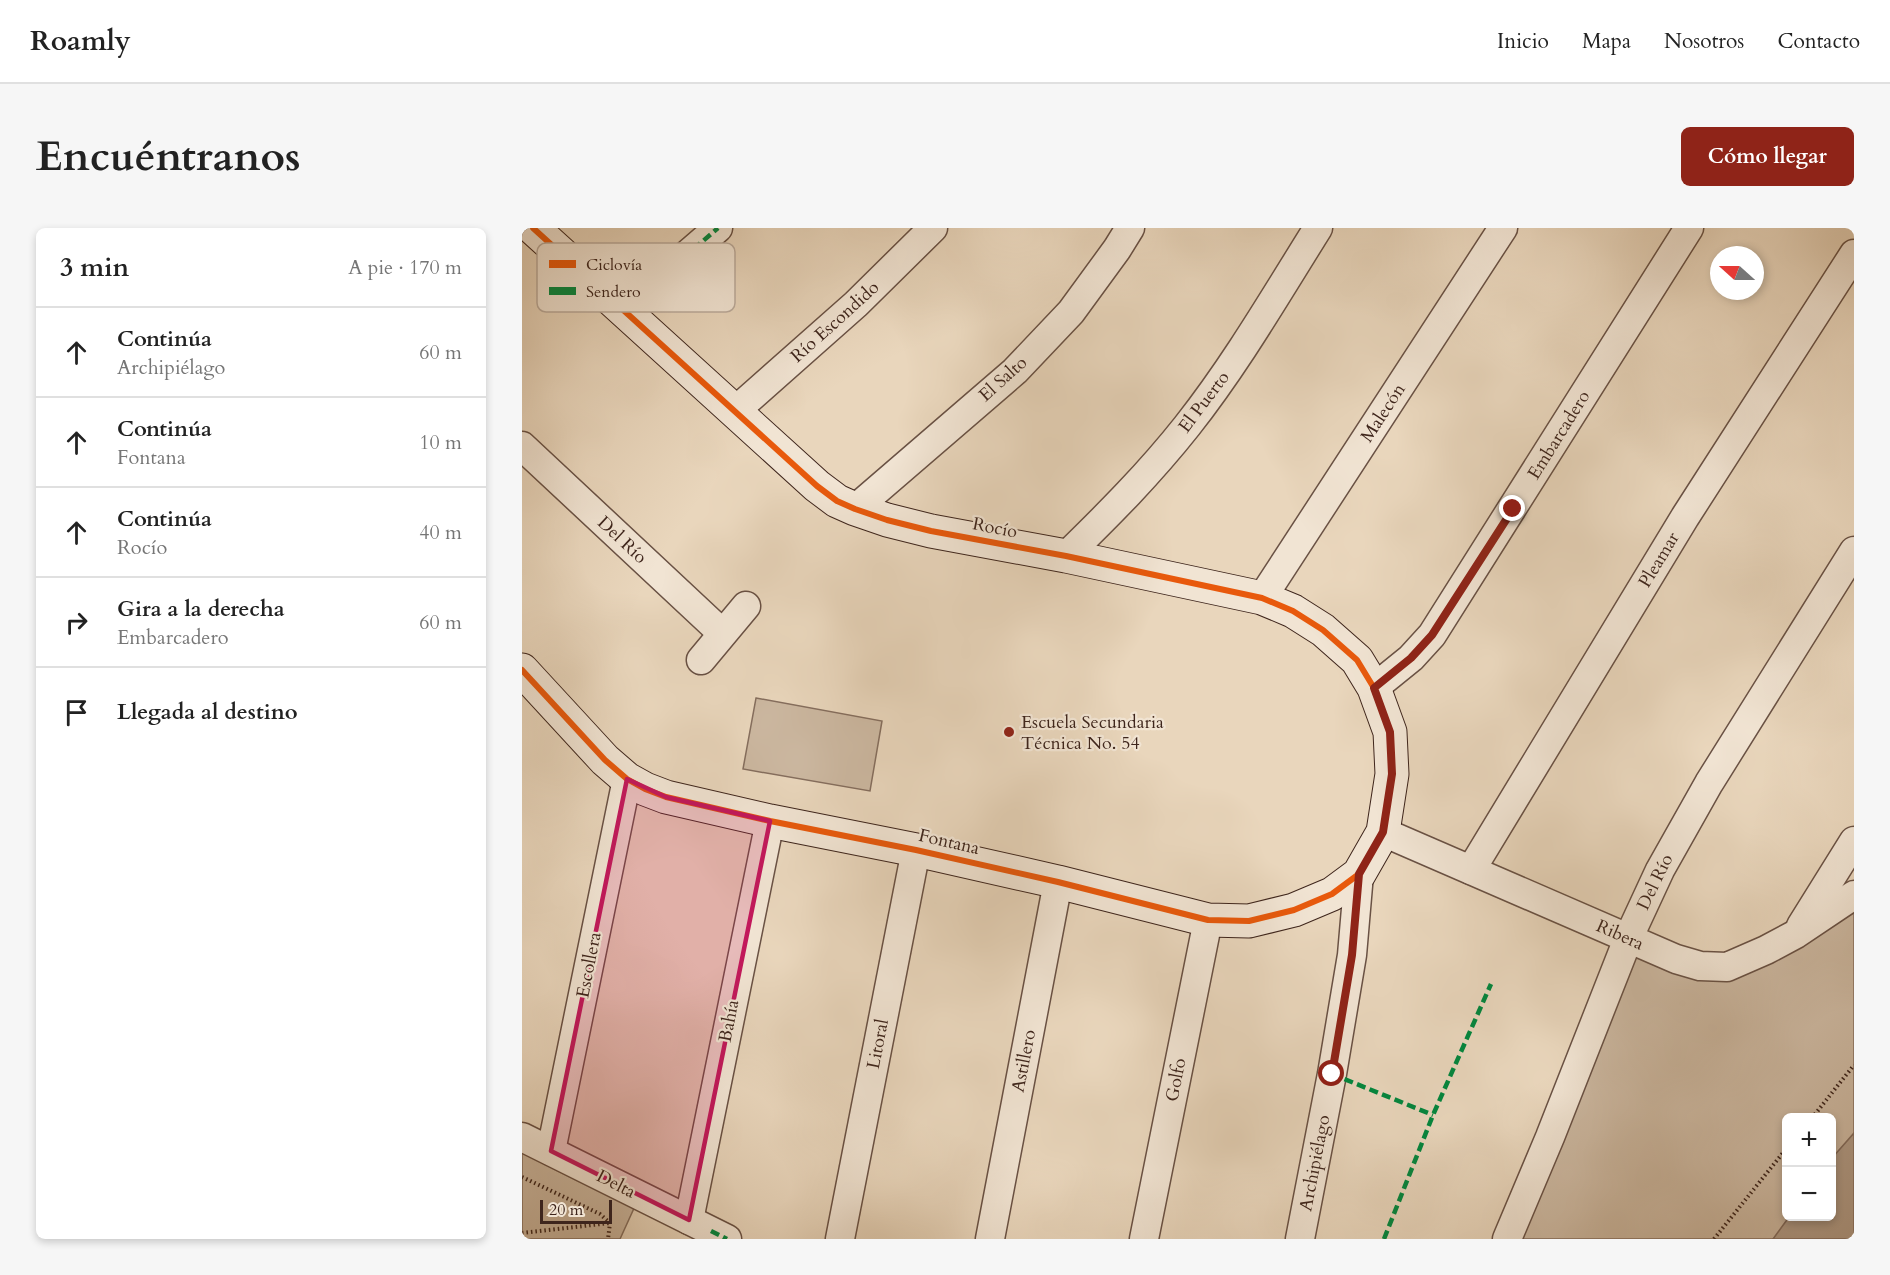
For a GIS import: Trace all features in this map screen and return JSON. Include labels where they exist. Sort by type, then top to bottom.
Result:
[{"type":"street","name":"Rocío","points":[[533,228],[549,243]]},
{"type":"street","points":[[701,243],[718,228]]},
{"type":"street","name":"Río Escondido","points":[[734,412],[856,304],[933,228]]},
{"type":"street","name":"El Salto","points":[[855,509],[1015,370],[1071,312],[1130,228]]},
{"type":"street","name":"El Puerto","points":[[1066,556],[1135,488],[1188,426],[1235,361],[1318,228]]},
{"type":"street","name":"Malecón","points":[[1262,598],[1503,228]]},
{"type":"street","name":"Embarcadero","points":[[1374,688],[1411,658],[1432,635],[1689,228]]},
{"type":"street","name":"Pleamar","points":[[1471,870],[1685,517],[1854,254]]},
{"type":"street","name":"Rocío","points":[[623,312],[817,486],[837,501],[887,520],[931,531],[1066,556],[1262,598],[1293,611],[1323,630],[1357,660],[1374,688],[1390,732],[1392,774],[1383,832]]},
{"type":"street","name":"Del Río","points":[[522,446],[722,633]]},
{"type":"street","name":"Del Río","points":[[1507,1239],[1628,939],[1660,870],[1709,783],[1854,551]]},
{"type":"street","points":[[701,660],[746,606]]},
{"type":"street","name":"Fontana","points":[[523,675],[605,760],[627,779],[666,797],[1058,882],[1208,920],[1249,921],[1294,910],[1332,894],[1359,874],[1383,832]]},
{"type":"street","name":"Escollera","points":[[551,1151],[627,779]]},
{"type":"street","name":"Bahía","points":[[709,1230],[770,821]]},
{"type":"street","name":"Ribera","points":[[1383,832],[1628,939],[1676,959],[1700,966],[1727,967],[1766,950],[1796,934],[1854,895]]},
{"type":"street","points":[[1796,934],[1854,841]]},
{"type":"street","name":"Litoral","points":[[840,1239],[916,850]]},
{"type":"street","name":"Archipiélago","points":[[1300,1239],[1352,955],[1359,874]]},
{"type":"street","name":"Astillero","points":[[990,1239],[1058,882]]},
{"type":"street","name":"Golfo","points":[[1144,1239],[1208,920]]},
{"type":"street","name":"Delta","points":[[522,1137],[709,1230]]},
{"type":"path","points":[[1816,1113],[1854,1065]]},
{"type":"path","points":[[1714,1239],[1782,1154]]},
{"type":"path","points":[[522,1177],[600,1214],[610,1223]]},
{"type":"path","points":[[522,1233],[610,1223]]},
{"type":"path","points":[[608,1239],[610,1223]]},
{"type":"highlighted area","points":[[627,779],[666,797],[770,821],[689,1220],[551,1151]]},
{"type":"shaded area","points":[[756,698],[882,721],[870,791],[743,769]]},
{"type":"shaded area","points":[[1854,895],[1854,1239],[1507,1239],[1628,939],[1700,966]]},
{"type":"shaded area","points":[[1854,1133],[1854,1239],[1773,1239],[1786,1221],[1836,1221],[1836,1153]]},
{"type":"shaded area","points":[[522,1151],[635,1206],[620,1239],[522,1239]]},
{"type":"marked path","points":[[701,243],[718,228]]},
{"type":"marked path","points":[[1384,1239],[1433,1115],[1491,984]]},
{"type":"marked path","points":[[1332,1074],[1433,1115]]},
{"type":"marked path","points":[[711,1231],[727,1239]]},
{"type":"cycle path","points":[[533,228],[550,243]]},
{"type":"cycle path","points":[[522,670],[605,760],[627,779],[666,797],[1058,882],[1208,920],[1249,921],[1294,910],[1332,894],[1359,874],[1383,832],[1392,774],[1390,732],[1374,688],[1357,660],[1323,630],[1293,611],[1262,598],[1066,556],[931,531],[887,520],[837,501],[817,486],[625,312]]},
{"type":"place","name":"Escuela Secundaria Técnica No. 54","points":[[1009,732]]},
{"type":"route","points":[[1332,1074],[1352,955],[1359,874],[1383,832],[1392,774],[1390,732],[1374,688],[1411,658],[1432,635],[1513,509]]}]
